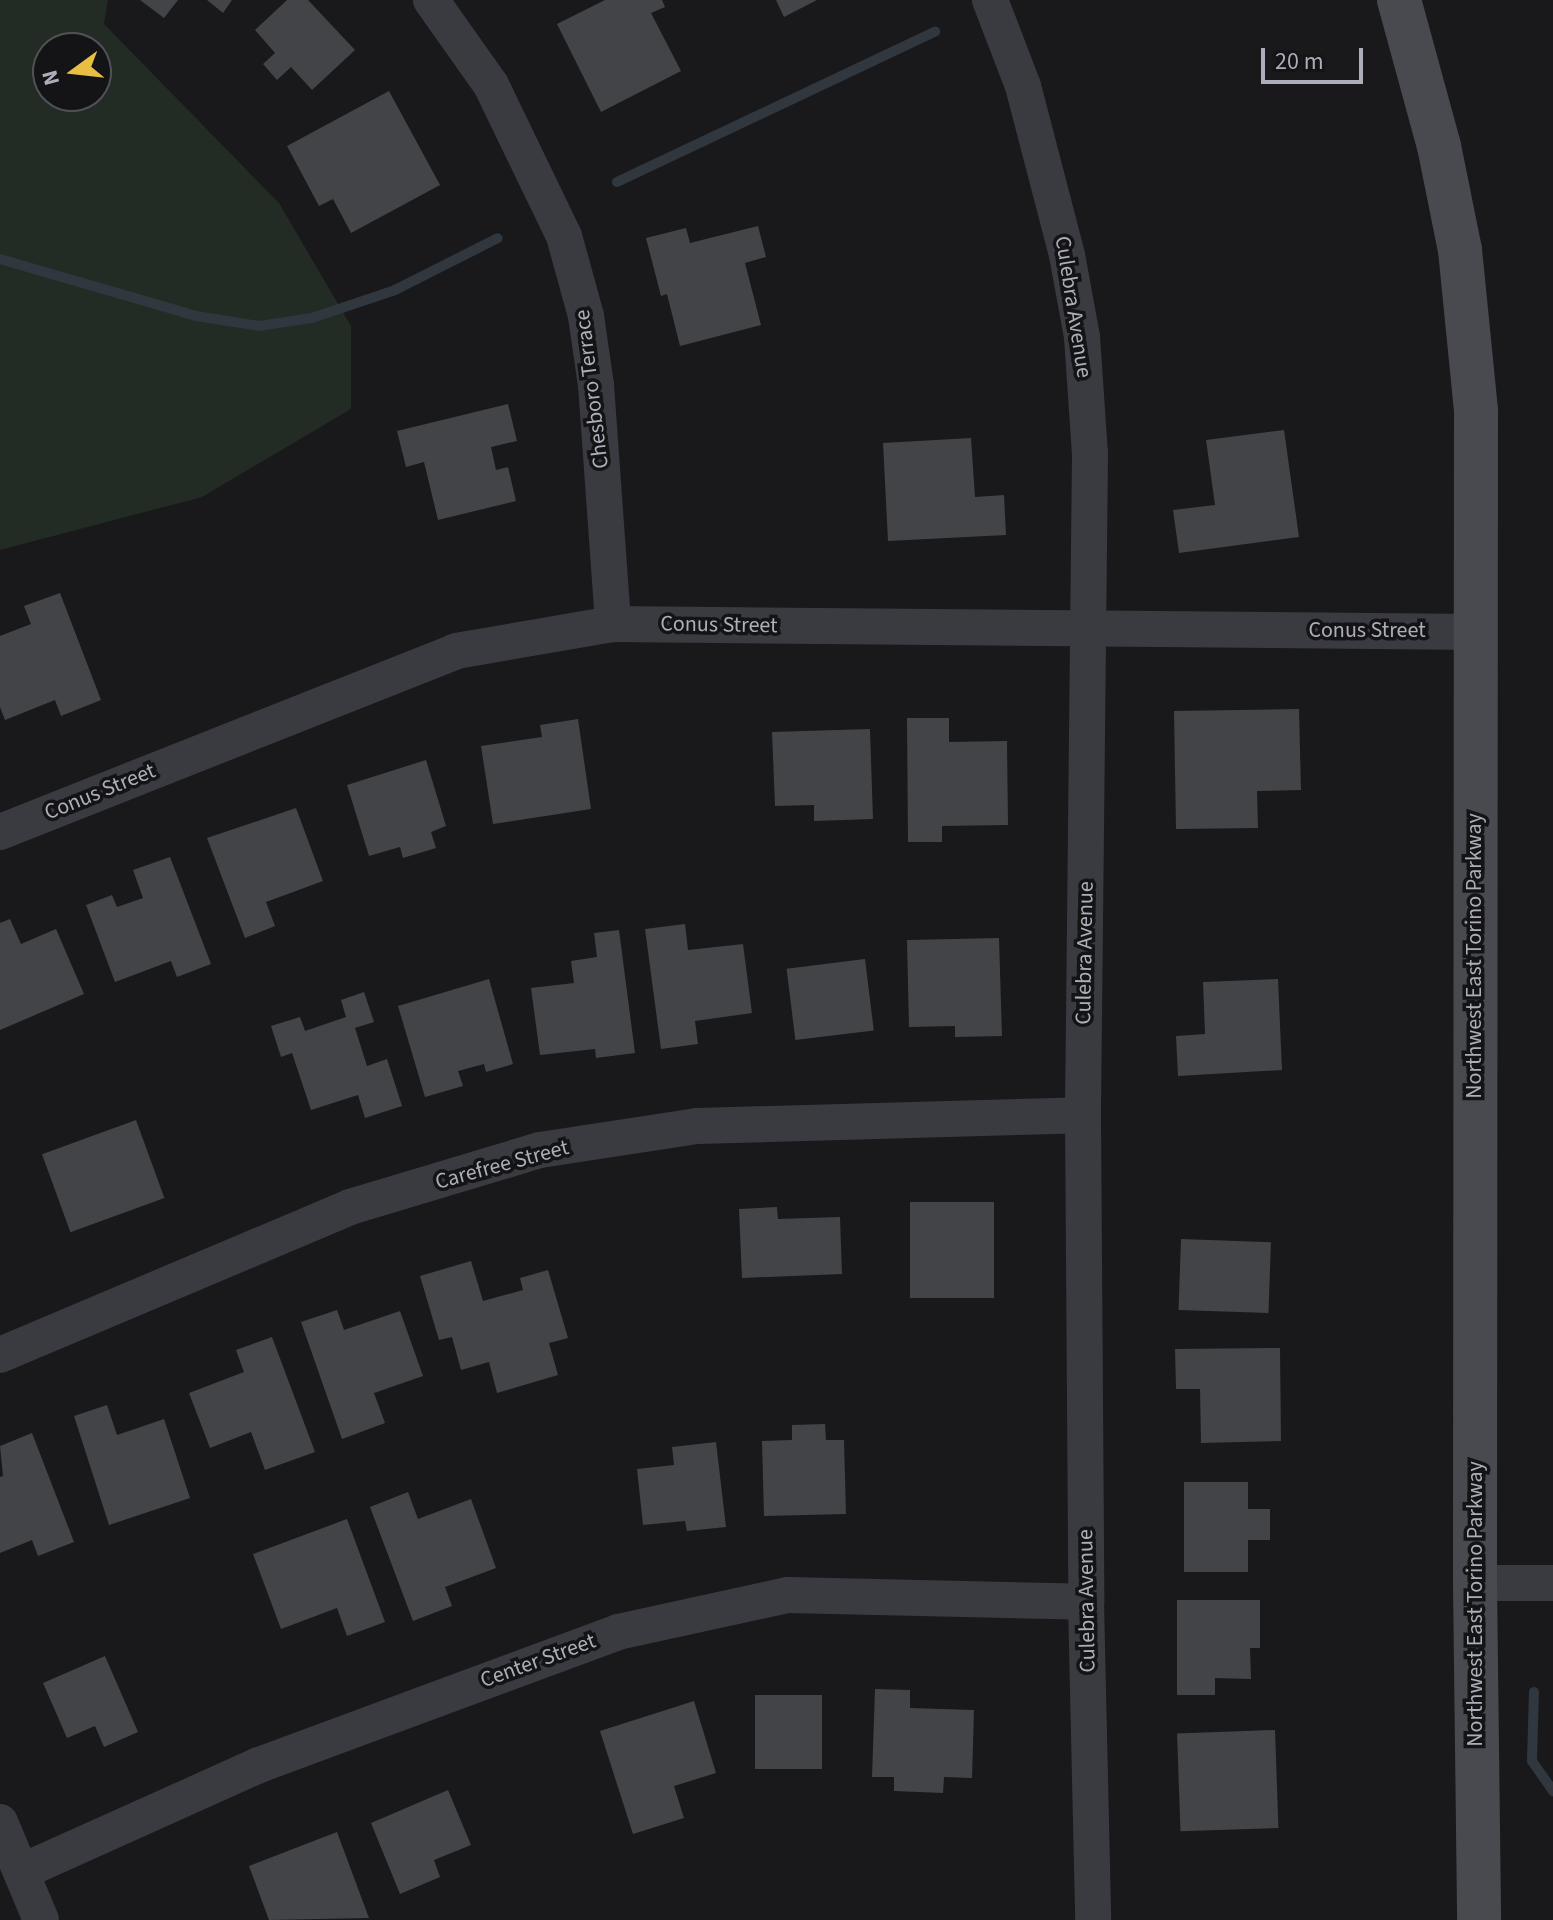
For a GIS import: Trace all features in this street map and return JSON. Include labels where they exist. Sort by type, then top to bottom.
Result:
[{"type":"street","name":"Chesboro Terrace","points":[[431,0],[491,85],[564,236],[586,316],[596,385],[613,624]]},
{"type":"street","name":"Culebra Avenue","points":[[990,0],[1027,101],[1067,255],[1082,337],[1090,453],[1083,1115],[1086,1602],[1093,1920]]},
{"type":"street","name":"Northwest East Torino Parkway","points":[[1399,0],[1439,146],[1460,250],[1476,411],[1475,1583],[1479,1920]]},
{"type":"street","name":"Conus Street","points":[[0,832],[456,651],[613,624],[1476,632]]},
{"type":"street","name":"Carefree Street","points":[[0,1355],[350,1207],[540,1150],[697,1126],[1083,1115]]},
{"type":"street","points":[[1475,1583],[1553,1583]]},
{"type":"street","name":"Center Street","points":[[21,1872],[259,1765],[618,1632],[788,1595],[1086,1602]]},
{"type":"street","points":[[0,1822],[41,1920]]},
{"type":"shaded area","points":[[0,0],[108,0],[104,24],[112,32],[32,32],[32,112],[112,112],[112,32],[279,203],[351,326],[351,409],[202,497],[0,550]]},
{"type":"building","points":[[140,0],[178,0],[164,18]]},
{"type":"building","points":[[207,0],[232,0],[223,13]]},
{"type":"building","points":[[287,0],[308,0],[355,50],[312,90],[291,67],[277,80],[263,64],[275,53],[255,30]]},
{"type":"building","points":[[605,0],[662,0],[665,7],[651,13],[681,71],[601,112],[557,24]]},
{"type":"building","points":[[776,0],[817,0],[784,17]]},
{"type":"building","points":[[389,91],[440,185],[351,233],[333,199],[319,206],[287,146]]},
{"type":"building","points":[[758,226],[766,257],[745,263],[761,325],[680,346],[667,294],[661,296],[646,238],[686,228],[690,243]]},
{"type":"building","points":[[508,404],[517,441],[491,447],[496,470],[508,467],[516,501],[438,520],[424,462],[406,467],[397,431]]},
{"type":"building","points":[[1284,430],[1299,537],[1179,553],[1173,510],[1215,505],[1206,440]]},
{"type":"building","points":[[971,438],[975,497],[1004,495],[1006,535],[888,541],[883,443]]},
{"type":"building","points":[[60,593],[101,700],[61,716],[55,700],[5,720],[0,707],[0,636],[31,624],[24,606]]},
{"type":"building","points":[[1299,709],[1301,790],[1257,791],[1258,828],[1176,829],[1174,711]]},
{"type":"building","points":[[907,718],[949,718],[949,742],[1007,741],[1008,825],[942,826],[942,842],[908,842]]},
{"type":"building","points":[[578,719],[591,809],[493,824],[481,746],[542,737],[540,725]]},
{"type":"building","points":[[870,729],[873,819],[814,821],[814,805],[775,806],[772,732]]},
{"type":"building","points":[[426,760],[446,826],[431,832],[436,848],[403,858],[400,847],[369,856],[347,785]]},
{"type":"building","points":[[296,808],[323,881],[266,902],[275,926],[245,938],[207,838]]},
{"type":"building","points":[[170,857],[211,964],[177,977],[171,961],[115,982],[86,905],[112,895],[117,907],[143,898],[133,870]]},
{"type":"building","points":[[10,919],[21,944],[56,929],[84,994],[0,1030],[0,923]]},
{"type":"building","points":[[685,924],[688,950],[743,944],[752,1013],[695,1021],[698,1044],[661,1049],[645,929]]},
{"type":"building","points":[[619,930],[635,1053],[596,1058],[595,1049],[540,1055],[531,988],[574,983],[571,961],[597,957],[594,933]]},
{"type":"building","points":[[999,938],[1002,1036],[955,1037],[955,1026],[909,1027],[907,940]]},
{"type":"building","points":[[865,959],[874,1030],[795,1040],[787,969]]},
{"type":"building","points":[[489,979],[513,1064],[486,1072],[484,1064],[458,1071],[463,1086],[425,1097],[398,1006]]},
{"type":"building","points":[[1278,979],[1282,1070],[1178,1076],[1176,1036],[1205,1034],[1203,982]]},
{"type":"building","points":[[364,992],[374,1022],[355,1028],[367,1066],[387,1059],[402,1106],[365,1118],[358,1095],[311,1110],[292,1053],[281,1057],[271,1026],[300,1017],[305,1031],[346,1017],[341,1000]]},
{"type":"building","points":[[136,1120],[164,1198],[70,1232],[42,1154]]},
{"type":"building","points":[[910,1202],[994,1202],[994,1298],[910,1298]]},
{"type":"building","points":[[777,1207],[778,1219],[840,1217],[842,1274],[742,1278],[739,1209]]},
{"type":"building","points":[[1181,1239],[1271,1242],[1268,1313],[1179,1310]]},
{"type":"building","points":[[471,1261],[483,1301],[523,1290],[520,1278],[548,1270],[568,1338],[549,1343],[558,1375],[497,1393],[489,1362],[461,1370],[452,1337],[439,1340],[420,1276]]},
{"type":"building","points":[[337,1310],[344,1330],[400,1311],[423,1376],[374,1393],[385,1423],[342,1439],[301,1322]]},
{"type":"building","points":[[272,1337],[315,1452],[265,1470],[251,1432],[210,1448],[189,1393],[244,1372],[236,1350]]},
{"type":"building","points":[[1280,1348],[1281,1441],[1201,1443],[1200,1389],[1176,1389],[1175,1349]]},
{"type":"building","points":[[107,1405],[117,1435],[164,1419],[190,1498],[109,1525],[74,1416]]},
{"type":"building","points":[[825,1424],[826,1440],[844,1440],[846,1514],[764,1516],[762,1441],[792,1440],[792,1425]]},
{"type":"building","points":[[32,1433],[74,1542],[38,1556],[32,1540],[0,1553],[0,1477],[3,1476],[0,1446]]},
{"type":"building","points":[[716,1442],[726,1527],[687,1531],[685,1521],[643,1525],[637,1469],[674,1465],[672,1447]]},
{"type":"building","points":[[1184,1482],[1248,1482],[1248,1509],[1270,1509],[1270,1540],[1248,1540],[1248,1572],[1184,1572]]},
{"type":"building","points":[[408,1492],[418,1519],[471,1499],[496,1568],[445,1587],[452,1606],[413,1621],[370,1507]]},
{"type":"building","points":[[347,1519],[385,1622],[347,1636],[337,1608],[281,1629],[253,1554]]},
{"type":"building","points":[[1177,1600],[1260,1600],[1260,1648],[1250,1648],[1251,1679],[1215,1678],[1215,1695],[1177,1695]]},
{"type":"building","points":[[105,1656],[138,1732],[104,1747],[95,1726],[67,1738],[43,1683]]},
{"type":"building","points":[[875,1689],[910,1690],[910,1708],[974,1710],[972,1778],[944,1777],[943,1793],[894,1791],[894,1777],[872,1777]]},
{"type":"building","points":[[755,1695],[822,1695],[822,1769],[755,1769]]},
{"type":"building","points":[[694,1701],[716,1773],[674,1786],[684,1818],[633,1834],[600,1731]]},
{"type":"building","points":[[1275,1730],[1278,1828],[1180,1831],[1177,1733]]},
{"type":"building","points":[[448,1790],[471,1845],[434,1860],[440,1877],[400,1894],[371,1823]]},
{"type":"building","points":[[337,1832],[369,1918],[269,1920],[249,1866]]},
{"type":"waterway","points":[[617,182],[935,32]]},
{"type":"waterway","points":[[0,259],[196,316],[259,326],[312,318],[395,290],[498,238]]},
{"type":"waterway","points":[[1534,1692],[1532,1761],[1553,1791]]}]
